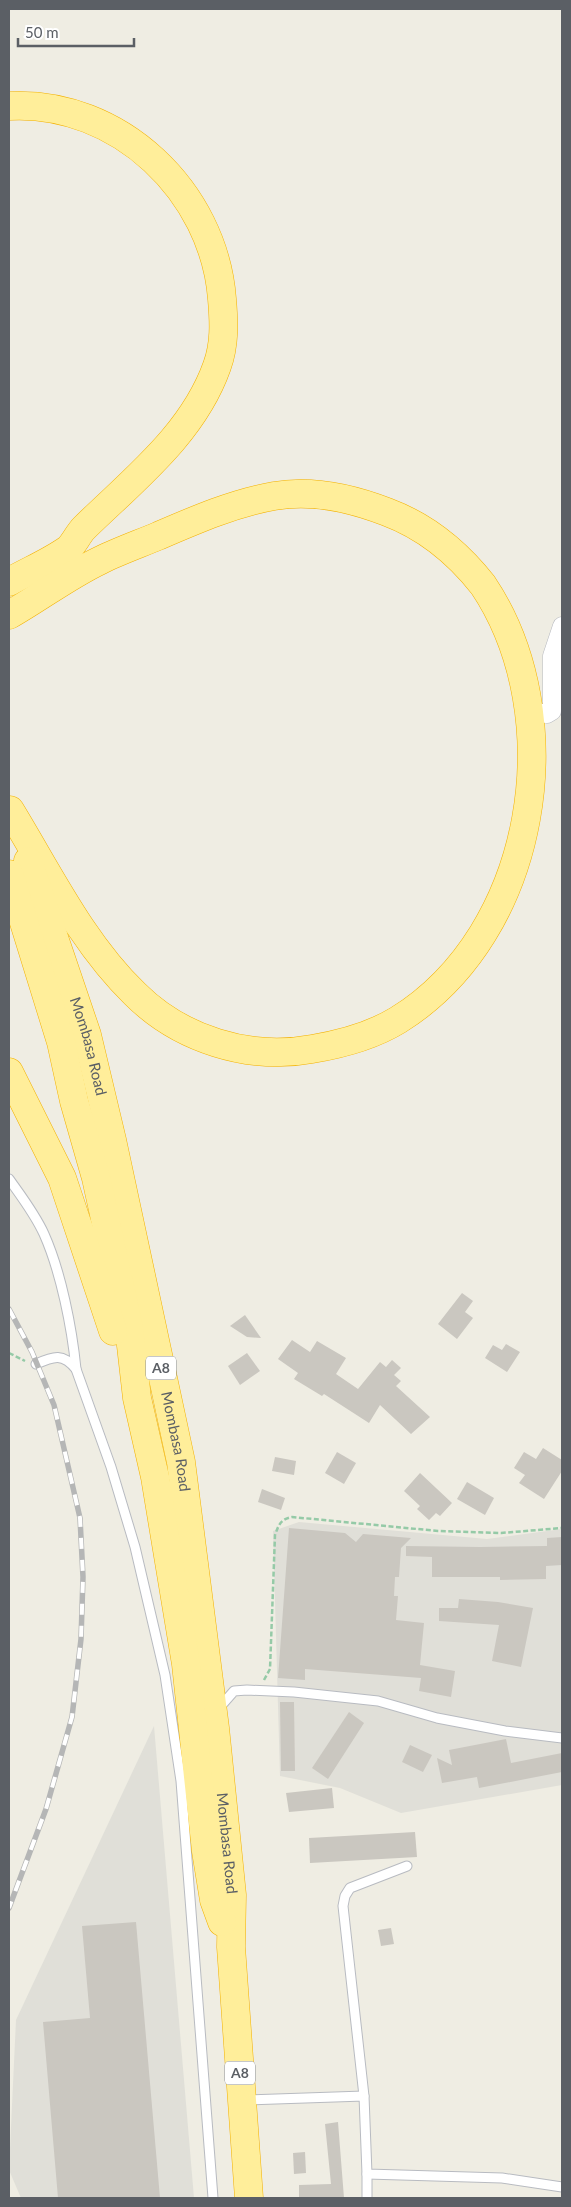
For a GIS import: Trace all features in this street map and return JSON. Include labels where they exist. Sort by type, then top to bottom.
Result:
[{"type":"highway","points":[[9,106],[34,107],[80,117],[106,127],[147,152],[177,183],[210,244],[220,277],[224,332],[215,372],[201,399],[170,443],[126,490],[83,529],[70,548],[9,582]]},
{"type":"highway","points":[[9,616],[100,560],[212,514],[276,496],[326,495],[346,498],[402,518],[431,533],[453,551],[496,602],[521,653],[530,681],[550,713],[528,828],[519,863],[505,895],[482,936],[441,987],[397,1020],[359,1039],[314,1049],[273,1053],[254,1052],[215,1044],[170,1022],[152,1009],[135,995],[103,958],[77,921],[10,808]]},
{"type":"highway","name":"Mombasa Road","points":[[10,808],[79,1008],[112,1140],[181,1462],[214,1717],[232,1895],[231,1947],[249,2198]]},
{"type":"highway","name":"Mombasa Road","points":[[9,874],[61,1042],[74,1101],[96,1178],[129,1328],[137,1398],[155,1477],[186,1664],[206,1851],[214,1900],[231,1947]]},
{"type":"highway","points":[[9,1072],[62,1178],[137,1398]]},
{"type":"street","points":[[550,713],[552,656],[562,626]]},
{"type":"lane","points":[[9,1179],[35,1218],[52,1256],[73,1331],[76,1369],[111,1466],[135,1547],[165,1675],[180,1781],[213,2198]]},
{"type":"lane","points":[[36,1364],[62,1357],[68,1359],[76,1369]]},
{"type":"lane","points":[[214,1717],[223,1701],[234,1691],[258,1690],[378,1701],[437,1718],[505,1731],[562,1738]]},
{"type":"lane","points":[[367,2198],[364,2096],[343,1906],[345,1896],[350,1888],[407,1866]]},
{"type":"lane","points":[[242,2100],[364,2096]]},
{"type":"lane","points":[[367,2174],[502,2178],[562,2187]]},
{"type":"path","points":[[9,1352],[27,1363],[36,1364]]},
{"type":"path","points":[[258,1690],[270,1669],[275,1535],[279,1523],[285,1518],[500,1533],[562,1528]]},
{"type":"shaded area","points":[[299,1522],[487,1539],[562,1529],[562,1785],[401,1813],[340,1788],[280,1776],[273,1531]]},
{"type":"shaded area","points":[[154,1726],[194,2198],[21,2198],[9,2170],[16,2020]]},
{"type":"building","points":[[462,1293],[473,1301],[465,1312],[473,1318],[457,1339],[438,1324]]},
{"type":"building","points":[[245,1315],[261,1338],[247,1337],[230,1326]]},
{"type":"building","points":[[292,1340],[310,1352],[317,1341],[346,1358],[336,1374],[358,1389],[380,1362],[386,1367],[392,1360],[401,1368],[394,1375],[401,1381],[396,1386],[430,1417],[411,1434],[380,1405],[369,1423],[324,1394],[322,1396],[294,1379],[298,1373],[278,1359]]},
{"type":"building","points":[[506,1344],[520,1352],[507,1372],[485,1358],[493,1345],[502,1350]]},
{"type":"building","points":[[247,1353],[260,1371],[240,1385],[228,1366]]},
{"type":"building","points":[[543,1448],[562,1460],[562,1471],[544,1499],[519,1483],[525,1475],[514,1468],[524,1452],[536,1459]]},
{"type":"building","points":[[337,1452],[356,1463],[344,1484],[325,1473]]},
{"type":"building","points":[[275,1457],[296,1461],[294,1475],[272,1471]]},
{"type":"building","points":[[420,1473],[452,1503],[440,1516],[436,1513],[429,1520],[417,1509],[420,1506],[404,1491]]},
{"type":"building","points":[[467,1482],[494,1498],[485,1515],[457,1499]]},
{"type":"building","points":[[262,1489],[285,1498],[281,1510],[258,1502]]},
{"type":"building","points":[[289,1528],[345,1533],[356,1542],[363,1534],[411,1538],[401,1548],[399,1577],[395,1577],[394,1596],[398,1596],[396,1620],[424,1623],[420,1665],[455,1671],[451,1697],[419,1691],[421,1678],[305,1669],[305,1680],[278,1678]]},
{"type":"building","points":[[562,1537],[562,1565],[546,1566],[546,1579],[500,1580],[500,1577],[432,1577],[432,1557],[406,1556],[406,1546],[547,1546],[547,1538]]},
{"type":"building","points":[[459,1599],[498,1602],[533,1608],[521,1667],[492,1661],[499,1625],[439,1621],[439,1608],[458,1608]]},
{"type":"building","points":[[280,1702],[294,1702],[295,1771],[281,1771]]},
{"type":"building","points":[[349,1712],[364,1723],[328,1779],[312,1768]]},
{"type":"building","points":[[506,1739],[511,1763],[562,1753],[562,1772],[479,1788],[477,1777],[442,1783],[437,1758],[452,1765],[449,1750]]},
{"type":"building","points":[[410,1745],[432,1755],[423,1772],[402,1762]]},
{"type":"building","points":[[332,1788],[334,1808],[289,1812],[286,1793]]},
{"type":"building","points":[[415,1832],[417,1857],[310,1863],[309,1838]]},
{"type":"building","points":[[136,1922],[160,2198],[58,2198],[43,2022],[90,2018],[82,1926]]},
{"type":"building","points":[[391,1928],[394,1944],[381,1946],[378,1930]]},
{"type":"building","points":[[338,2122],[344,2198],[299,2198],[299,2185],[331,2184],[325,2124]]},
{"type":"building","points":[[305,2152],[306,2173],[294,2174],[293,2153]]},
{"type":"railway","points":[[9,1309],[32,1352],[54,1405],[80,1518],[83,1577],[81,1639],[72,1717],[46,1809],[9,1908]]}]
